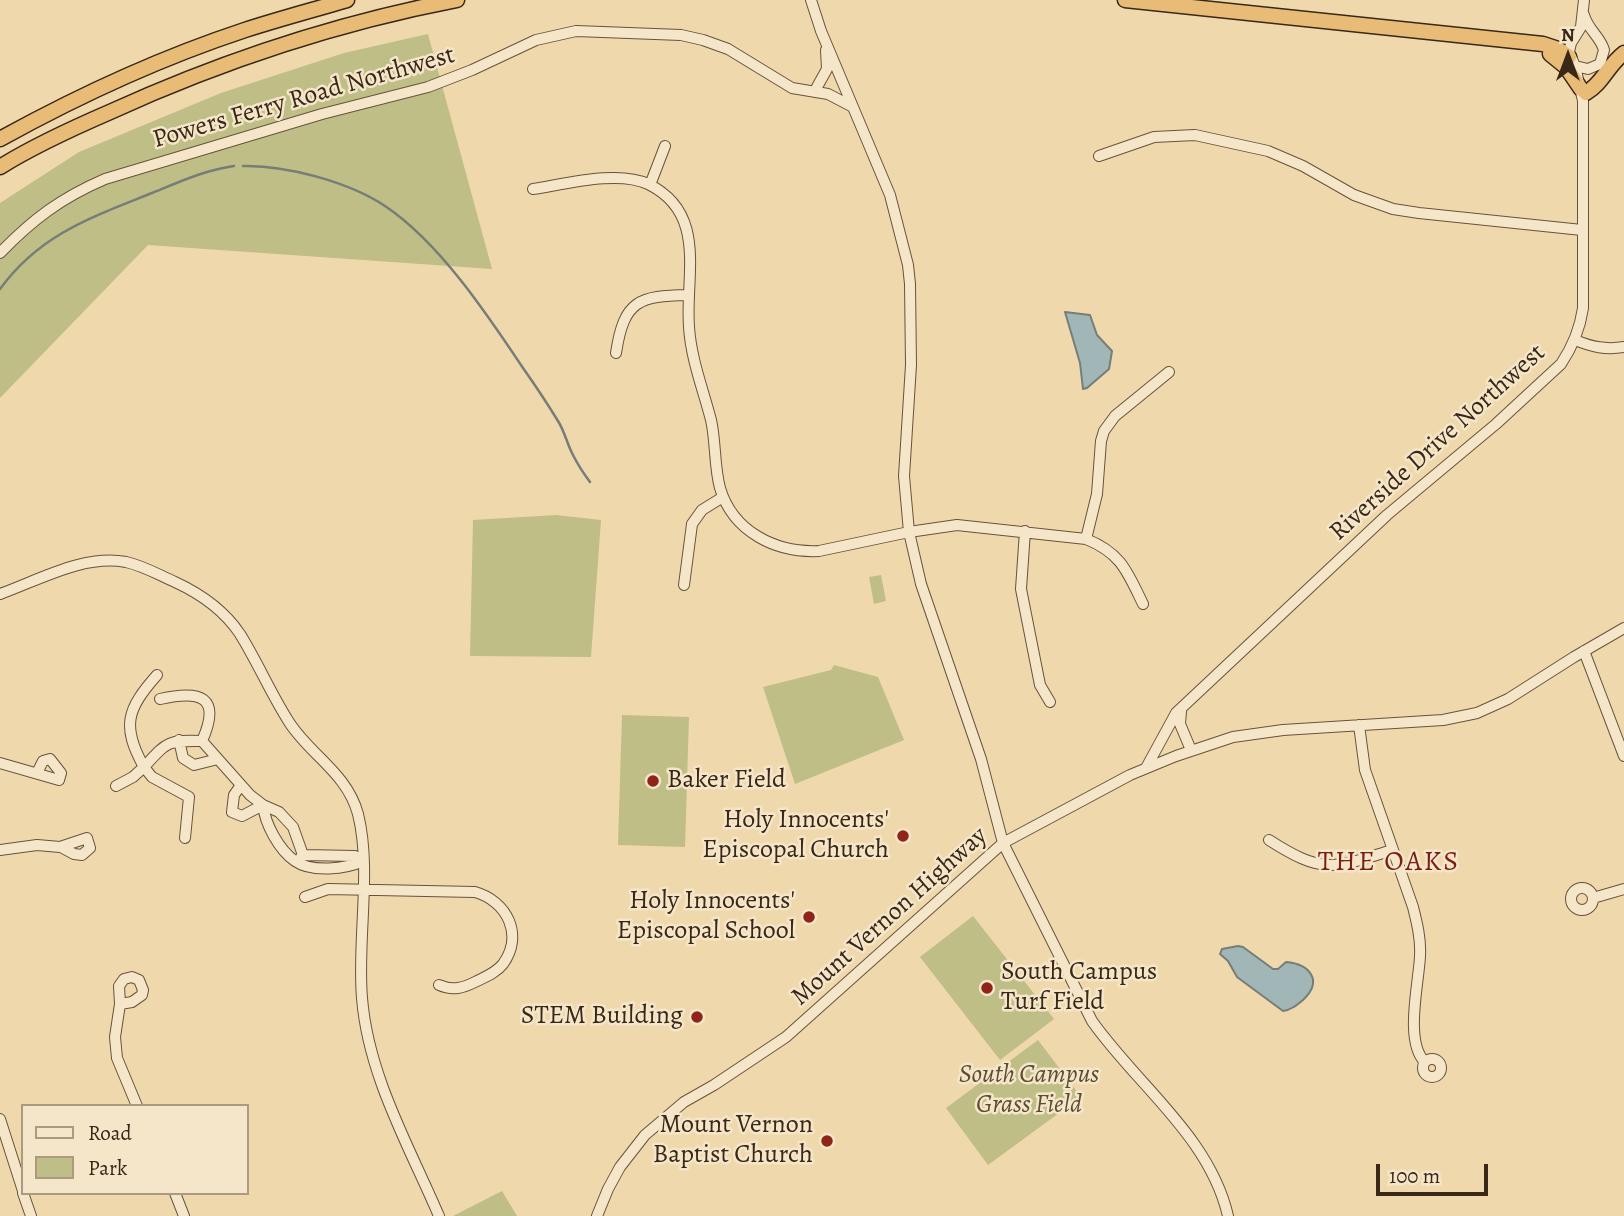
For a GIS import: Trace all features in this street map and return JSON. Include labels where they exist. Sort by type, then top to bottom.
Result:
[{"type":"highway","points":[[0,139],[110,83],[181,53],[244,30],[347,0]]},
{"type":"highway","points":[[0,167],[79,126],[214,68],[325,32],[457,0]]},
{"type":"highway","points":[[1125,0],[1551,46],[1572,61]]},
{"type":"highway","points":[[1527,43],[1556,57],[1584,94],[1598,86],[1607,69],[1624,53]]},
{"type":"highway","points":[[1598,64],[1624,53]]},
{"type":"street","points":[[1584,0],[1584,15],[1579,33],[1569,47],[1572,61],[1584,69],[1598,64],[1603,44],[1589,29],[1584,15]]},
{"type":"street","points":[[812,3],[823,36],[890,195],[903,241],[910,284],[911,365],[904,476],[909,532],[928,608],[981,759],[1003,843],[1082,1004],[1111,1047],[1200,1150],[1216,1180],[1228,1216]]},
{"type":"street","name":"Powers Ferry Road Northwest","points":[[0,253],[47,209],[75,192],[105,179],[290,123],[428,87],[536,40],[557,34],[604,31],[681,35],[704,40],[728,49],[781,83],[834,96],[853,107]]},
{"type":"street","points":[[817,86],[827,69],[823,36]]},
{"type":"street","name":"Riverside Drive Northwest","points":[[1146,768],[1170,723],[1181,710],[1378,524],[1561,364],[1575,340],[1583,308],[1584,94],[1572,61]]},
{"type":"street","name":"Riverside Drive Northwest","points":[[1584,94],[1598,64]]},
{"type":"street","points":[[802,90],[841,79]]},
{"type":"street","points":[[1099,156],[1154,137],[1195,135],[1268,151],[1303,166],[1354,195],[1393,209],[1583,230]]},
{"type":"street","points":[[650,185],[665,146]]},
{"type":"street","points":[[533,189],[614,178],[635,179],[650,185],[671,201],[686,227],[691,252],[688,295],[691,346],[715,438],[718,478],[723,497],[734,515],[749,531],[768,543],[789,550],[819,551],[957,525],[1086,539],[1104,546],[1118,558],[1143,604]]},
{"type":"street","points":[[616,353],[622,324],[637,304],[654,296],[688,295]]},
{"type":"street","points":[[1575,340],[1593,347],[1624,347]]},
{"type":"street","points":[[1086,539],[1097,494],[1104,431],[1115,416],[1169,373]]},
{"type":"street","points":[[684,585],[691,524],[702,510],[723,497]]},
{"type":"street","points":[[1025,531],[1021,589],[1040,685],[1050,702]]},
{"type":"street","points":[[0,594],[79,565],[108,561],[126,562],[144,567],[192,590],[209,601],[240,634],[291,726],[343,781],[357,811],[363,860],[360,935],[362,997],[371,1050],[383,1086],[439,1216]]},
{"type":"street","name":"Mount Vernon Highway","points":[[597,1216],[614,1178],[645,1135],[684,1102],[715,1085],[786,1037],[1003,843],[1146,768],[1233,737],[1264,732],[1443,720],[1477,713],[1508,699],[1624,628]]},
{"type":"street","points":[[1584,651],[1624,756]]},
{"type":"street","points":[[157,675],[131,711],[131,734],[135,751],[152,777],[189,797],[185,838]]},
{"type":"street","points":[[160,699],[183,694],[195,695],[207,704],[211,711],[202,741]]},
{"type":"street","points":[[1181,710],[1180,724],[1191,750]]},
{"type":"street","points":[[1359,725],[1364,770],[1419,930],[1420,957],[1415,1025],[1418,1049],[1425,1062]]},
{"type":"street","points":[[116,786],[133,777],[166,744],[178,740],[202,741],[242,785],[264,805],[279,812],[293,827],[299,858]]},
{"type":"street","points":[[178,740],[183,758],[194,765],[218,759]]},
{"type":"street","points":[[0,763],[59,780],[61,773],[50,759],[43,761],[37,773]]},
{"type":"street","points":[[242,785],[234,794],[232,812],[242,816],[264,805]]},
{"type":"street","points":[[264,805],[264,818],[273,836],[299,858],[324,868],[352,866],[363,860]]},
{"type":"street","points":[[1269,840],[1304,862],[1329,866],[1348,864],[1392,850]]},
{"type":"street","points":[[0,850],[37,845],[61,847]]},
{"type":"street","points":[[305,897],[328,889],[475,892],[491,898],[502,908],[510,922],[510,952],[503,964],[491,974],[463,988],[451,989],[439,985]]},
{"type":"street","points":[[1593,898],[1624,889]]},
{"type":"street","points":[[120,1004],[115,1023],[117,1058],[136,1104]]},
{"type":"street","points":[[0,1119],[21,1186]]},
{"type":"street","points":[[24,1195],[31,1216]]},
{"type":"street","points":[[177,1195],[184,1216]]},
{"type":"green space","points":[[428,34],[492,269],[148,245],[0,398],[0,203],[79,152],[221,93],[344,53]]},
{"type":"green space","points":[[556,515],[601,520],[591,657],[470,656],[473,520]]},
{"type":"green space","points":[[881,575],[886,601],[874,604],[869,577]]},
{"type":"green space","points":[[834,665],[878,677],[904,740],[795,784],[763,687],[831,670]]},
{"type":"green space","name":"Baker Field","points":[[622,715],[689,717],[685,847],[618,845]]},
{"type":"green space","name":"South Campus Turf Field","points":[[973,916],[1054,1019],[1000,1060],[920,957]]},
{"type":"green space","name":"South Campus Grass Field","points":[[1038,1040],[1081,1097],[988,1165],[946,1108]]},
{"type":"green space","points":[[502,1191],[517,1216],[453,1216]]},
{"type":"shaded area","points":[[1065,312],[1090,315],[1097,335],[1112,351],[1109,369],[1087,388],[1083,389],[1080,363]]},
{"type":"shaded area","points":[[1238,946],[1273,969],[1278,969],[1286,962],[1301,966],[1311,974],[1313,980],[1309,993],[1289,1010],[1283,1011],[1237,977],[1228,961],[1220,954],[1222,949]]},
{"type":"waterway","points":[[0,289],[32,254],[68,229],[182,181],[234,166]]},
{"type":"waterway","points":[[243,166],[278,168],[354,189],[405,221],[461,280],[494,325],[558,421],[575,459],[590,482]]},
{"type":"place","name":"Baker Field","points":[[653,781]]},
{"type":"place","name":"Holy Innocents' Episcopal Church","points":[[903,836]]},
{"type":"place","name":"Holy Innocents' Episcopal School","points":[[809,917]]},
{"type":"place","name":"South Campus Turf Field","points":[[987,988]]},
{"type":"place","name":"STEM Building","points":[[697,1017]]},
{"type":"place","name":"Mount Vernon Baptist Church","points":[[827,1141]]},
{"type":"district","name":"THE OAKS","points":[[1389,863]]}]
